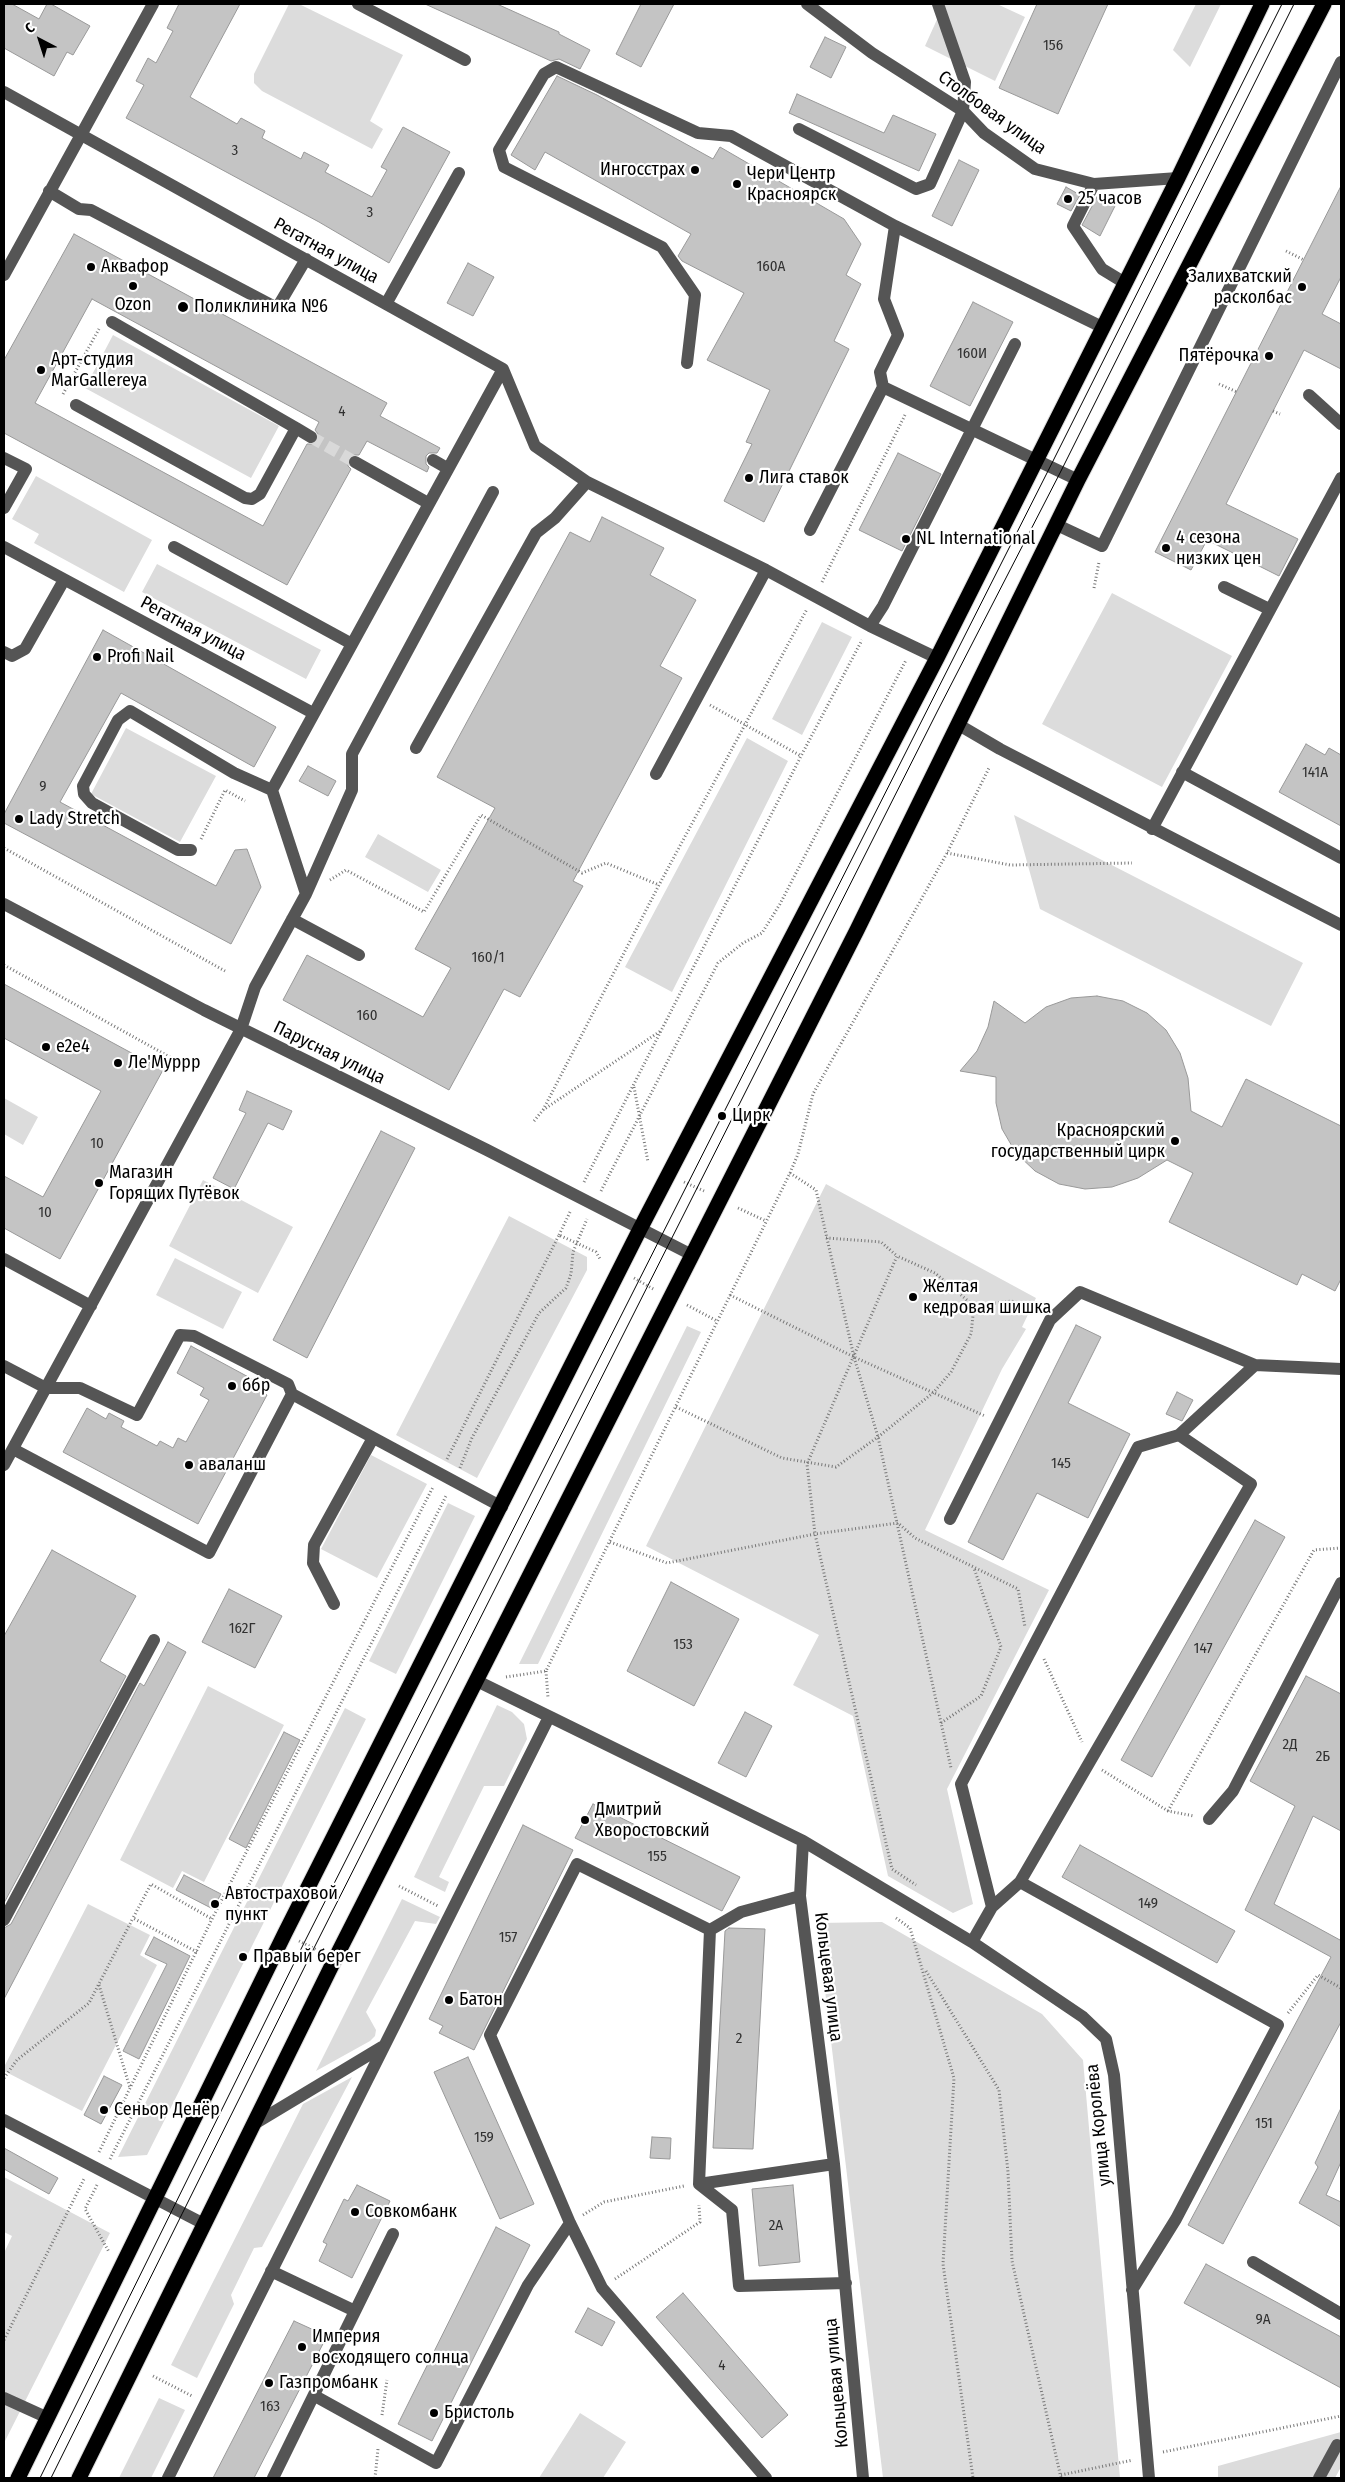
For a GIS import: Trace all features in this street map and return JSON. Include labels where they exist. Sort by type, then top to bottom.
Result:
[{"type":"highway","points":[[18,2478],[281,1942],[640,1229],[937,658],[1035,459],[1178,178],[1262,4]]},
{"type":"highway","points":[[79,2478],[254,2124],[959,725],[1078,480],[1324,4]]},
{"type":"street","points":[[4,276],[79,135],[153,4]]},
{"type":"street","points":[[358,4],[465,60]]},
{"type":"street","points":[[799,129],[916,189],[930,184],[963,111],[965,82],[938,4]]},
{"type":"street","name":"Столбовая улица","points":[[810,5],[872,53],[963,111],[984,133],[1035,169],[1094,184],[1178,178]]},
{"type":"street","points":[[1057,525],[1102,546],[1341,62]]},
{"type":"street","points":[[687,362],[695,295],[662,248],[504,168],[500,150],[544,74],[556,67],[698,133],[731,136],[894,226],[1102,327]]},
{"type":"street","name":"Регатная улица","points":[[4,92],[503,369]]},
{"type":"street","points":[[386,304],[459,173]]},
{"type":"street","points":[[1094,184],[1073,226],[1102,269],[1125,283]]},
{"type":"street","points":[[49,191],[79,209],[91,210],[277,308],[306,259]]},
{"type":"street","points":[[810,530],[884,387],[880,372],[898,335],[884,299],[894,226]]},
{"type":"street","points":[[112,322],[311,437]]},
{"type":"street","points":[[870,626],[884,606],[1015,344]]},
{"type":"street","points":[[306,894],[272,790],[503,369]]},
{"type":"street","points":[[503,369],[536,446],[587,482],[766,570],[913,648],[937,658]]},
{"type":"street","points":[[884,387],[1078,480]]},
{"type":"street","points":[[1309,395],[1341,424]]},
{"type":"street","points":[[76,406],[245,498],[252,499],[260,494],[296,428]]},
{"type":"street","points":[[4,458],[26,469],[4,508]]},
{"type":"street","points":[[434,460],[448,468]]},
{"type":"street","points":[[355,462],[428,503]]},
{"type":"street","points":[[1152,829],[1269,609],[1336,499],[1341,478]]},
{"type":"street","points":[[416,748],[536,533],[554,518],[587,482]]},
{"type":"street","points":[[4,1465],[241,1029],[255,988],[306,894],[352,790],[352,754],[493,492]]},
{"type":"street","name":"Регатная улица","points":[[4,547],[313,713]]},
{"type":"street","points":[[174,547],[352,644]]},
{"type":"street","points":[[656,774],[766,570]]},
{"type":"street","points":[[4,652],[12,656],[25,649],[64,580]]},
{"type":"street","points":[[1224,587],[1269,609]]},
{"type":"street","points":[[191,850],[178,850],[92,803],[84,794],[83,786],[118,720],[130,711],[234,773],[272,790]]},
{"type":"street","points":[[959,725],[1000,750],[1341,925]]},
{"type":"street","points":[[1182,772],[1341,858]]},
{"type":"street","name":"Парусная улица","points":[[4,904],[241,1029],[692,1255]]},
{"type":"street","points":[[292,919],[359,955]]},
{"type":"street","points":[[4,1259],[91,1306]]},
{"type":"street","points":[[950,1519],[1050,1320],[1080,1292],[1255,1365],[1341,1369]]},
{"type":"street","points":[[4,1366],[46,1388],[80,1388],[137,1415],[180,1336],[194,1336],[288,1384],[292,1394],[502,1506]]},
{"type":"street","points":[[992,1907],[961,1784],[1138,1446],[1179,1435],[1255,1365]]},
{"type":"street","points":[[13,1449],[209,1553],[292,1394]]},
{"type":"street","points":[[972,1942],[992,1907],[1020,1882],[1091,1764],[1251,1484],[1179,1435]]},
{"type":"street","points":[[334,1604],[313,1563],[314,1545],[373,1438]]},
{"type":"street","points":[[1209,1819],[1233,1791],[1338,1599],[1341,1583]]},
{"type":"street","points":[[4,1920],[154,1640]]},
{"type":"street","points":[[477,1681],[803,1842]]},
{"type":"street","points":[[168,2478],[549,1717]]},
{"type":"street","name":"Кольцевая улица","points":[[803,1842],[800,1896],[834,2164],[863,2478]]},
{"type":"street","name":"улица Королёва","points":[[803,1842],[972,1942],[1084,2017],[1106,2039],[1114,2075],[1149,2478]]},
{"type":"street","points":[[710,1930],[577,1864],[490,2035],[570,2223],[602,2288],[766,2478]]},
{"type":"street","points":[[1020,1882],[1278,2025],[1176,2219],[1132,2290]]},
{"type":"street","points":[[710,1930],[741,1912],[800,1896]]},
{"type":"street","points":[[698,2184],[710,1930]]},
{"type":"street","points":[[254,2124],[383,2047]]},
{"type":"street","points":[[4,2120],[91,2167],[204,2224]]},
{"type":"street","points":[[698,2184],[834,2164]]},
{"type":"street","points":[[698,2184],[732,2210],[739,2286],[846,2283]]},
{"type":"street","points":[[315,2396],[436,2463],[528,2285],[570,2223]]},
{"type":"street","points":[[273,2478],[315,2396],[393,2234]]},
{"type":"street","points":[[1253,2262],[1341,2314]]},
{"type":"street","points":[[271,2271],[355,2311]]},
{"type":"street","points":[[4,2398],[48,2418]]},
{"type":"street","points":[[1319,2478],[1337,2445]]},
{"type":"path","points":[[1286,251],[1304,260]]},
{"type":"path","points":[[76,406],[63,397],[64,391],[102,325],[106,321],[112,322]]},
{"type":"path","points":[[1219,384],[1236,392]]},
{"type":"path","points":[[534,1121],[543,1110],[659,885],[814,596],[912,401]]},
{"type":"path","points":[[1273,411],[1280,414]]},
{"type":"path","points":[[1094,588],[1102,546]]},
{"type":"path","points":[[597,1156],[664,1029],[801,756],[870,626]]},
{"type":"path","points":[[110,2253],[85,2209],[103,2173],[454,1481],[472,1438],[524,1338],[539,1312],[566,1288],[571,1274],[573,1252],[576,1243],[718,963],[743,943],[762,933],[780,904],[913,648]]},
{"type":"path","points":[[697,698],[801,756]]},
{"type":"path","points":[[503,1677],[546,1671],[790,1172],[798,1154],[813,1094],[947,853],[989,768]]},
{"type":"path","points":[[191,850],[198,844],[225,790],[245,800]]},
{"type":"path","points":[[306,894],[346,870],[424,912],[481,815],[582,873],[606,863],[659,885]]},
{"type":"path","points":[[4,848],[225,971]]},
{"type":"path","points":[[947,853],[1010,865],[1132,863]]},
{"type":"path","points":[[4,965],[177,1061]]},
{"type":"path","points":[[543,1110],[664,1029]]},
{"type":"path","points":[[634,1085],[648,1162]]},
{"type":"path","points":[[790,1172],[816,1190],[854,1358],[878,1437],[952,1770]]},
{"type":"path","points":[[679,1179],[704,1192]]},
{"type":"path","points":[[738,1208],[766,1222]]},
{"type":"path","points":[[4,2340],[212,1919],[559,1235],[596,1252],[600,1259]]},
{"type":"path","points":[[826,1238],[881,1242],[897,1256],[935,1273],[974,1306],[1012,1301],[1050,1320]]},
{"type":"path","points":[[897,1256],[807,1464],[815,1534],[892,1869],[916,1885]]},
{"type":"path","points":[[629,1276],[660,1293]]},
{"type":"path","points":[[730,1295],[854,1358],[998,1422]]},
{"type":"path","points":[[687,1306],[717,1321]]},
{"type":"path","points":[[676,1407],[782,1458],[807,1464],[836,1467],[878,1437],[934,1392],[950,1372],[971,1334],[974,1306]]},
{"type":"path","points":[[610,1542],[667,1562],[815,1534],[898,1523],[915,1538],[1018,1589],[1026,1633],[1035,1640],[1091,1764],[1168,1811],[1209,1819]]},
{"type":"path","points":[[1168,1811],[1314,1550],[1340,1548]]},
{"type":"path","points":[[941,1723],[981,1696],[1001,1647],[974,1568]]},
{"type":"path","points":[[4,2078],[17,2060],[89,2003],[151,1884],[212,1919]]},
{"type":"path","points":[[399,1886],[450,1912]]},
{"type":"path","points":[[134,1918],[197,1952]]},
{"type":"path","points":[[896,1918],[910,1928],[923,1966],[954,2078],[943,2264],[973,2478]]},
{"type":"path","points":[[294,1938],[319,1951]]},
{"type":"path","points":[[923,1966],[999,2090],[1008,2172],[1012,2261],[1061,2477],[1147,2456],[1341,2416]]},
{"type":"path","points":[[1278,2025],[1318,1975],[1341,1988]]},
{"type":"path","points":[[99,1984],[130,2088]]},
{"type":"path","points":[[570,2223],[604,2202],[698,2184],[700,2222],[602,2288]]},
{"type":"path","points":[[153,2376],[197,2398]]},
{"type":"shaded area","points":[[289,4],[299,4],[403,55],[370,121],[383,129],[372,149],[262,91],[254,83],[254,74]]},
{"type":"shaded area","points":[[944,4],[997,4],[1025,17],[995,81],[925,46]]},
{"type":"shaded area","points":[[1196,4],[1221,4],[1190,67],[1173,50]]},
{"type":"shaded area","points":[[113,335],[279,426],[251,478],[85,388]]},
{"type":"shaded area","points":[[36,476],[152,540],[124,592],[34,543],[39,534],[12,519]]},
{"type":"shaded area","points":[[157,564],[321,650],[306,679],[142,592]]},
{"type":"shaded area","points":[[1112,593],[1232,656],[1162,787],[1042,724]]},
{"type":"shaded area","points":[[822,622],[852,637],[802,735],[772,719]]},
{"type":"shaded area","points":[[126,728],[216,776],[180,842],[91,794]]},
{"type":"shaded area","points":[[747,738],[788,761],[672,992],[625,967]]},
{"type":"shaded area","points":[[1014,815],[1303,963],[1271,1026],[1040,909]]},
{"type":"shaded area","points":[[378,834],[441,870],[428,892],[365,857]]},
{"type":"shaded area","points":[[4,1098],[38,1117],[23,1145],[4,1134]]},
{"type":"shaded area","points":[[203,1180],[293,1227],[258,1293],[169,1246]]},
{"type":"shaded area","points":[[826,1184],[1036,1298],[1022,1327],[1026,1329],[1002,1369],[925,1530],[1049,1590],[947,1789],[973,1904],[953,1913],[888,1876],[853,1716],[793,1685],[819,1635],[646,1546]]},
{"type":"shaded area","points":[[509,1216],[587,1257],[587,1270],[477,1478],[396,1435]]},
{"type":"shaded area","points":[[175,1258],[242,1292],[223,1329],[156,1295]]},
{"type":"shaded area","points":[[687,1326],[701,1332],[538,1664],[519,1664]]},
{"type":"shaded area","points":[[371,1455],[427,1484],[377,1578],[321,1549]]},
{"type":"shaded area","points":[[448,1503],[475,1516],[396,1674],[369,1661]]},
{"type":"shaded area","points":[[208,1686],[284,1725],[204,1882],[182,1871],[173,1888],[120,1860]]},
{"type":"shaded area","points":[[497,1705],[512,1712],[524,1724],[527,1739],[504,1786],[484,1786],[439,1877],[449,1882],[445,1892],[414,1877]]},
{"type":"shaded area","points":[[345,1708],[366,1719],[147,2155],[118,2157]]},
{"type":"shaded area","points":[[402,1899],[440,1917],[436,1924],[415,1921],[366,2012],[376,2030],[375,2036],[370,2041],[316,2071]]},
{"type":"shaded area","points":[[88,1904],[150,1935],[140,1955],[157,1965],[82,2111],[4,2071],[4,2067]]},
{"type":"shaded area","points":[[882,1922],[1042,2014],[1083,2060],[1120,2478],[883,2478],[817,1923]]},
{"type":"shaded area","points":[[352,2077],[262,2247],[254,2248],[231,2295],[234,2304],[197,2378],[171,2365],[303,2104]]},
{"type":"shaded area","points":[[4,2177],[110,2233],[4,2443],[4,2253],[12,2236],[4,2232]]},
{"type":"shaded area","points":[[159,2398],[185,2410],[151,2478],[119,2478]]},
{"type":"shaded area","points":[[580,2413],[626,2442],[603,2478],[539,2478]]},
{"type":"shaded area","points":[[1341,2432],[1341,2467],[1335,2478],[1218,2478],[1218,2466]]},
{"type":"building","points":[[4,4],[12,4],[39,19],[47,4],[51,4],[90,26],[73,55],[67,52],[54,76],[4,48]]},
{"type":"building","points":[[179,4],[240,4],[190,97],[237,124],[241,118],[265,131],[262,138],[301,159],[304,152],[329,165],[325,172],[372,197],[387,170],[381,167],[403,127],[450,152],[389,263],[319,222],[126,118],[144,85],[136,81],[148,58],[156,63],[173,31],[167,28]]},
{"type":"building","points":[[425,4],[497,4],[559,32],[559,34],[590,50],[580,69],[559,59],[551,61]]},
{"type":"building","points":[[641,4],[674,4],[641,67],[616,54]]},
{"type":"building","points":[[1037,4],[1108,4],[1058,114],[999,88]]},
{"type":"building","points":[[825,37],[846,47],[831,78],[810,67]]},
{"type":"building","points":[[557,76],[597,95],[713,159],[720,147],[844,219],[861,244],[846,275],[861,284],[834,341],[849,349],[764,522],[724,501],[752,444],[746,442],[770,390],[707,360],[744,293],[682,261],[678,256],[691,234],[545,152],[535,170],[511,155]]},
{"type":"building","points":[[797,94],[884,133],[893,115],[936,134],[919,171],[789,113]]},
{"type":"building","points":[[959,160],[979,170],[952,226],[932,216]]},
{"type":"building","points":[[1341,186],[1341,277],[1322,314],[1341,324],[1341,369],[1304,350],[1226,504],[1298,539],[1279,576],[1207,540],[1191,570],[1155,552]]},
{"type":"building","name":"25 часов","points":[[1066,187],[1080,195],[1071,211],[1057,204]]},
{"type":"building","points":[[1097,197],[1115,206],[1100,236],[1082,225]]},
{"type":"building","points":[[74,234],[387,403],[380,416],[440,448],[437,453],[429,453],[426,456],[426,464],[429,467],[427,472],[367,441],[359,455],[351,455],[348,458],[348,466],[351,469],[287,585],[4,433],[4,360]],"holes":[[[92,299],[319,422],[315,430],[318,434],[318,441],[314,444],[307,444],[263,526],[35,403]]]},
{"type":"building","points":[[468,263],[494,277],[473,316],[447,303]]},
{"type":"building","points":[[973,302],[1013,322],[970,406],[930,386]]},
{"type":"building","points":[[898,453],[941,474],[902,551],[859,530]]},
{"type":"building","points":[[602,517],[664,548],[650,575],[696,600],[660,666],[682,678],[573,881],[583,886],[520,997],[504,989],[449,1090],[283,1000],[307,955],[423,1017],[451,968],[415,949],[495,808],[437,777],[570,532],[590,542]]},
{"type":"building","points":[[103,630],[276,727],[254,767],[121,693],[60,802],[216,886],[235,850],[247,849],[261,887],[231,944],[4,823],[4,814]]},
{"type":"building","points":[[1306,744],[1325,755],[1329,748],[1341,755],[1341,826],[1279,792]]},
{"type":"building","points":[[308,766],[336,781],[328,796],[299,781]]},
{"type":"building","points":[[4,984],[163,1070],[60,1259],[4,1228],[4,1176],[43,1197],[101,1091],[4,1038]]},
{"type":"building","name":"Красноярский государственный цирк","points":[[1097,996],[1123,1001],[1147,1013],[1166,1030],[1180,1053],[1188,1078],[1191,1111],[1222,1127],[1246,1079],[1341,1126],[1341,1279],[1335,1291],[1302,1274],[1297,1285],[1169,1222],[1193,1173],[1167,1160],[1138,1178],[1112,1187],[1085,1189],[1059,1184],[1035,1171],[1016,1153],[1002,1129],[996,1103],[996,1077],[960,1071],[977,1051],[988,1027],[994,1001],[1025,1023],[1046,1007],[1071,998]]},
{"type":"building","points":[[247,1091],[292,1111],[283,1130],[268,1123],[234,1189],[213,1178],[246,1113],[239,1110]]},
{"type":"building","points":[[381,1131],[415,1148],[307,1358],[273,1340]]},
{"type":"building","points":[[1076,1325],[1101,1337],[1068,1403],[1130,1434],[1088,1518],[1037,1493],[1003,1560],[968,1542]]},
{"type":"building","points":[[191,1346],[254,1380],[251,1386],[267,1395],[198,1524],[63,1452],[87,1408],[106,1419],[109,1413],[124,1421],[121,1427],[157,1446],[160,1441],[173,1448],[178,1438],[186,1442],[209,1400],[200,1395],[204,1388],[177,1373]]},
{"type":"building","points":[[1177,1392],[1193,1400],[1182,1421],[1166,1414]]},
{"type":"building","points":[[1255,1520],[1285,1537],[1152,1777],[1121,1760]]},
{"type":"building","points":[[52,1550],[136,1596],[100,1661],[126,1676],[4,1903],[4,1636]]},
{"type":"building","points":[[671,1582],[739,1619],[694,1706],[627,1671]]},
{"type":"building","points":[[229,1589],[282,1616],[255,1668],[202,1642]]},
{"type":"building","points":[[168,1642],[186,1652],[4,1999],[4,1928],[11,1924],[140,1683],[144,1686]]},
{"type":"building","points":[[1306,1676],[1341,1694],[1341,1831],[1313,1816],[1274,1904],[1340,1940],[1341,1938],[1341,2022],[1223,2244],[1188,2225],[1331,1957],[1245,1910],[1295,1806],[1250,1781]]},
{"type":"building","points":[[745,1712],[772,1726],[746,1777],[718,1763]]},
{"type":"building","points":[[284,1732],[300,1740],[246,1848],[229,1839]]},
{"type":"building","points":[[593,1804],[740,1877],[722,1911],[575,1838]]},
{"type":"building","points":[[523,1825],[573,1850],[474,2050],[439,2033],[443,2026],[429,2019]]},
{"type":"building","points":[[1080,1845],[1235,1931],[1217,1963],[1062,1877]]},
{"type":"building","points":[[184,1875],[221,1894],[213,1909],[176,1890]]},
{"type":"building","points":[[729,1928],[765,1929],[753,2149],[713,2148],[725,1931]]},
{"type":"building","points":[[154,1937],[190,1956],[139,2059],[123,2051],[167,1964],[145,1954]]},
{"type":"building","points":[[468,2057],[534,2204],[500,2219],[434,2072]]},
{"type":"building","points":[[104,2076],[122,2085],[101,2124],[84,2115]]},
{"type":"building","points":[[1341,2108],[1341,2162],[1326,2195],[1341,2202],[1341,2227],[1299,2203],[1318,2167],[1315,2163]]},
{"type":"building","points":[[652,2137],[671,2138],[670,2159],[650,2158]]},
{"type":"building","points":[[4,2148],[58,2178],[49,2194],[4,2169]]},
{"type":"building","points":[[357,2185],[390,2201],[352,2278],[319,2261],[327,2244],[323,2242],[344,2199],[348,2201]]},
{"type":"building","points":[[793,2185],[800,2262],[759,2266],[752,2189]]},
{"type":"building","points":[[496,2227],[530,2245],[432,2441],[398,2424]]},
{"type":"building","points":[[1206,2264],[1341,2337],[1341,2388],[1184,2303]]},
{"type":"building","points":[[683,2293],[788,2415],[762,2438],[656,2317]]},
{"type":"building","points":[[588,2308],[615,2322],[602,2346],[575,2332]]},
{"type":"building","points":[[294,2321],[327,2336],[254,2478],[213,2478]]},
{"type":"tunnel","points":[[311,437],[355,462]]},
{"type":"tram line","points":[[40,2478],[304,1943],[1282,4]]},
{"type":"tram line","points":[[51,2478],[314,1948],[938,710],[1061,471],[1294,4]]},
{"type":"place","name":"Ингосстрах","points":[[695,170]]},
{"type":"place","name":"Чери Центр Красноярск","points":[[737,184]]},
{"type":"place","name":"25 часов","points":[[1068,199]]},
{"type":"place","name":"Аквафор","points":[[91,267]]},
{"type":"place","name":"Ozon","points":[[133,286]]},
{"type":"place","name":"Залихватский расколбас","points":[[1302,287]]},
{"type":"place","name":"Поликлиника №6","points":[[183,307]]},
{"type":"place","name":"Пятёрочка","points":[[1269,356]]},
{"type":"place","name":"Арт-студия MarGallereya","points":[[41,370]]},
{"type":"place","name":"Лига ставок","points":[[749,478]]},
{"type":"place","name":"NL International","points":[[906,539]]},
{"type":"place","name":"4 сезона низких цен","points":[[1166,548]]},
{"type":"place","name":"Profi Nail","points":[[97,657]]},
{"type":"place","name":"Lady Stretch","points":[[19,819]]},
{"type":"place","name":"е2е4","points":[[46,1047]]},
{"type":"place","name":"Ле'Муррр","points":[[118,1063]]},
{"type":"place","name":"Цирк","points":[[722,1116]]},
{"type":"place","name":"Красноярский государственный цирк","points":[[1175,1141]]},
{"type":"place","name":"Магазин Горящих Путёвок","points":[[99,1183]]},
{"type":"place","name":"Желтая кедровая шишка","points":[[913,1297]]},
{"type":"place","name":"ббр","points":[[232,1386]]},
{"type":"place","name":"аваланш","points":[[189,1465]]},
{"type":"place","name":"Дмитрий Хворостовский","points":[[585,1820]]},
{"type":"place","name":"Автостраховой пункт","points":[[215,1904]]},
{"type":"place","name":"Правый берег","points":[[243,1957]]},
{"type":"place","name":"Батон","points":[[449,2000]]},
{"type":"place","name":"Сеньор Денёр","points":[[104,2110]]},
{"type":"place","name":"Совкомбанк","points":[[355,2212]]},
{"type":"place","name":"Империя восходящего солнца","points":[[302,2347]]},
{"type":"place","name":"Газпромбанк","points":[[269,2383]]},
{"type":"place","name":"Бристоль","points":[[434,2413]]}]
